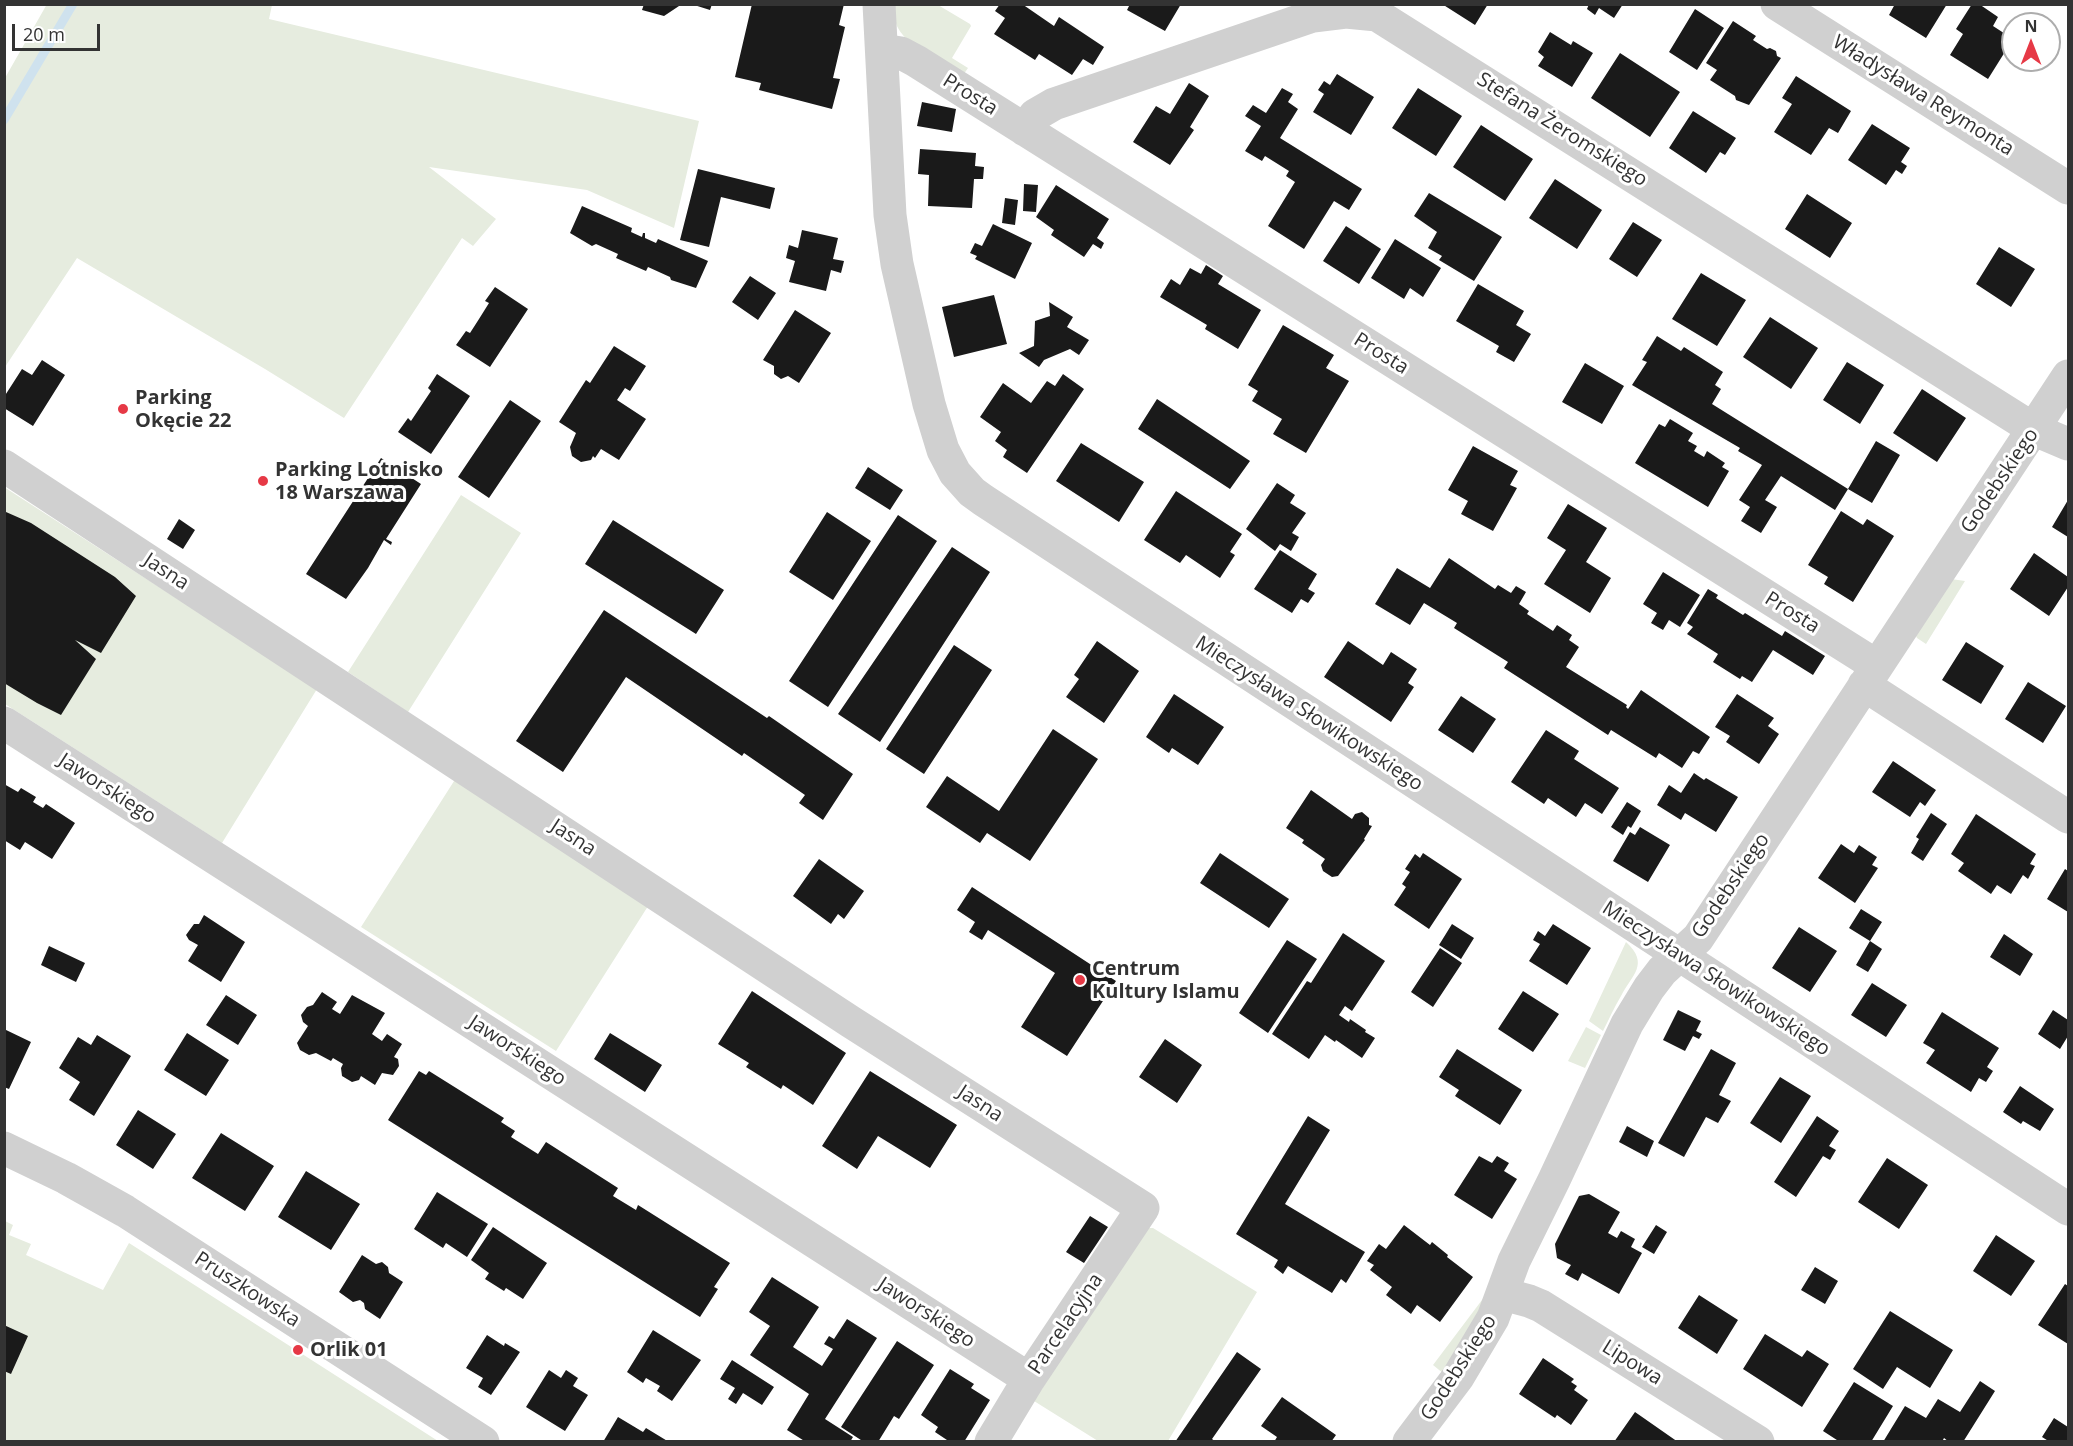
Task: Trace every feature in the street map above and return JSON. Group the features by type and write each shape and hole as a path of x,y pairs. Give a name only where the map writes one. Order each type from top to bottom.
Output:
{"street":[{"name":"Mieczysława Słowikowskiego","path":"879,4 893,243 936,431 947,458 961,480 983,500 2068,1209"},
{"name":"Władysława Reymonta","path":"1778,4 2068,188"},
{"name":"Stefana Żeromskiego","path":"1025,130 1035,115 1054,104 1313,16 1346,12 1377,15 2035,430 2068,444"},
{"name":"Prosta","path":"882,50 901,53 916,61 1025,130 1870,676 2068,817"},
{"name":"Godebskiego","path":"1409,1442 1476,1350 1493,1318 1514,1261 1627,1024 1654,980 1698,938 2035,430 2068,376"},
{"name":"Jasna","path":"4,465 851,1022 1143,1208"},
{"name":"Jaworskiego","path":"4,723 1029,1379"},
{"name":"Pruszkowska","path":"4,1148 118,1206 483,1442"},
{"name":"Parcelacyjna","path":"991,1442 1029,1379 1143,1208"},
{"name":"Lipowa","path":"1503,1294 1541,1306 1758,1442"}],"shaded area":[{"path":"47,4 272,5 269,19 699,121 674,228 587,190 429,167 496,219 473,246 462,238 344,418 77,258 5,367 5,78"},
{"path":"893,5 938,5 970,24 971,26 952,58 968,68 961,78 926,56 903,35 896,22"},
{"path":"4,487 317,689 222,843 5,704"},
{"path":"461,495 521,533 408,712 348,672"},
{"path":"1951,579 1965,581 1926,644 1915,634"},
{"path":"456,778 650,903 556,1051 361,927"},
{"path":"1626,942 1637,957 1637,969 1603,1031 1589,1021"},
{"path":"1586,1027 1601,1035 1585,1068 1568,1061"},
{"path":"5,1221 13,1225 9,1235 31,1244 26,1255 103,1290 129,1243 438,1441 5,1442"},
{"path":"1145,1228 1153,1228 1257,1292 1168,1441 1098,1441 1034,1401"},
{"path":"1488,1292 1491,1294 1444,1374 1433,1365"}],"building":[{"path":"644,4 682,4 664,16 642,10"},
{"path":"691,4 712,4 710,10"},
{"path":"752,4 844,4 839,25 845,27 833,78 840,79 832,109 759,90 761,83 735,77"},
{"path":"1000,4 1022,4 1054,26 1059,17 1104,47 1093,65 1083,59 1072,75 1039,54 1035,60 994,34 1005,18 995,11"},
{"path":"1130,4 1181,4 1165,31 1127,10"},
{"path":"1442,4 1488,4 1475,25"},
{"path":"1589,4 1623,4 1614,18 1599,8 1595,15 1587,9"},
{"path":"1895,4 1947,4 1926,38 1889,15"},
{"path":"1972,4 1979,4 1998,17 1993,26 2001,31 2001,58 1988,79 1950,55 1963,34 1956,29"},
{"path":"1695,9 1724,28 1697,70 1669,52"},
{"path":"1733,21 1756,36 1753,40 1767,49 1776,51 1777,56 1781,58 1749,105 1736,100 1735,96 1710,80 1717,70 1706,63"},
{"path":"1550,32 1571,45 1573,41 1593,53 1572,87 1538,66 1544,57 1538,52"},
{"path":"1620,53 1680,92 1650,137 1591,98"},
{"path":"1337,74 1374,97 1351,135 1313,112 1324,94 1318,90 1324,81 1330,85"},
{"path":"1796,76 1851,111 1838,133 1829,128 1811,155 1774,132 1792,104 1782,98"},
{"path":"1189,83 1209,96 1190,127 1194,130 1170,165 1133,142 1156,106 1170,114"},
{"path":"1282,88 1293,94 1288,102 1298,109 1280,138 1362,189 1349,210 1334,201 1304,249 1268,226 1295,182 1286,176 1289,171 1265,156 1262,161 1245,151 1261,126 1245,116 1253,105 1266,113"},
{"path":"1418,88 1462,116 1436,156 1392,128"},
{"path":"922,102 956,109 952,132 917,126"},
{"path":"1693,111 1736,138 1725,155 1720,152 1706,173 1669,148"},
{"path":"1872,124 1910,148 1901,162 1907,166 1902,174 1896,170 1886,185 1848,160"},
{"path":"1481,125 1533,159 1505,201 1453,167"},
{"path":"920,149 976,153 975,166 984,167 983,179 974,179 972,208 928,206 929,175 918,174"},
{"path":"698,169 775,188 770,209 721,197 709,247 680,240"},
{"path":"1555,179 1602,210 1577,249 1529,218"},
{"path":"1024,184 1038,185 1036,212 1023,211"},
{"path":"1056,185 1109,219 1097,238 1104,243 1101,249 1093,244 1084,257 1051,235 1054,230 1036,217"},
{"path":"1429,193 1502,237 1474,281 1439,260 1442,256 1428,248 1437,232 1414,216"},
{"path":"1807,194 1852,223 1830,258 1785,229"},
{"path":"1005,198 1018,200 1015,225 1002,223"},
{"path":"582,206 632,228 631,232 642,237 645,233 645,238 656,243 658,239 708,261 696,288 671,280 670,277 648,267 646,271 616,258 618,254 596,244 592,246 570,233"},
{"path":"1633,222 1662,240 1637,277 1609,259"},
{"path":"993,224 1032,243 1015,279 975,259 977,256 970,253 975,243 982,246"},
{"path":"1346,226 1381,249 1359,284 1323,261"},
{"path":"802,230 838,238 833,259 844,261 841,273 831,270 826,291 789,282 795,261 786,258 789,245 798,248"},
{"path":"1395,239 1441,268 1423,297 1410,288 1404,299 1371,278"},
{"path":"1999,247 2035,269 2011,307 1976,284"},
{"path":"1206,265 1223,276 1218,284 1261,310 1238,349 1205,329 1207,325 1160,297 1171,279 1180,285 1190,268 1201,274"},
{"path":"1701,273 1746,300 1717,346 1672,319"},
{"path":"750,276 776,293 758,320 732,302"},
{"path":"1478,284 1524,311 1516,325 1531,334 1514,362 1496,352 1499,346 1456,321"},
{"path":"495,287 528,309 490,367 456,345 466,331 470,333 489,303 485,301"},
{"path":"994,295 1007,344 954,357 942,307"},
{"path":"1049,302 1073,317 1067,327 1089,340 1079,355 1070,349 1044,360 1039,367 1019,353 1034,346 1035,321 1050,316"},
{"path":"795,310 831,333 799,383 788,376 781,379 774,374 774,366 763,360"},
{"path":"1770,317 1818,348 1791,389 1743,357"},
{"path":"1283,325 1334,355 1326,368 1349,381 1306,453 1273,434 1282,419 1252,401 1258,391 1248,385"},
{"path":"1657,336 1681,351 1684,347 1723,372 1715,385 1721,389 1712,404 1848,489 1835,510 1781,476 1765,500 1777,507 1761,533 1741,521 1750,507 1739,500 1762,465 1738,451 1740,448 1632,385 1647,362 1642,360"},
{"path":"614,346 646,366 630,391 625,388 617,400 646,419 619,460 601,449 595,458 593,456 591,460 581,462 572,456 570,447 576,433 559,422 586,380 590,383"},
{"path":"42,360 65,375 33,426 4,408 4,397 22,369 32,375"},
{"path":"1847,362 1884,385 1860,424 1823,400"},
{"path":"1585,363 1624,386 1602,424 1562,402"},
{"path":"437,374 470,396 431,454 398,432 408,418 411,421 431,391 428,388"},
{"path":"1063,374 1084,389 1027,473 1003,457 1007,450 995,441 1001,432 980,417 1003,383 1031,403 1047,381 1055,386"},
{"path":"1922,389 1966,418 1937,462 1893,433"},
{"path":"1157,399 1250,461 1230,489 1138,429"},
{"path":"510,400 541,421 489,498 458,477"},
{"path":"1670,419 1693,433 1688,441 1697,446 1694,451 1704,457 1707,451 1725,463 1722,467 1729,471 1708,507 1635,463 1659,424 1665,427"},
{"path":"1876,441 1900,455 1872,503 1848,489"},
{"path":"1081,443 1144,482 1119,522 1056,481"},
{"path":"1473,446 1518,471 1510,485 1517,488 1493,531 1461,514 1468,501 1448,490"},
{"path":"381,458 421,484 386,539 392,542 391,545 384,540 346,599 306,574"},
{"path":"868,467 903,490 890,510 855,488"},
{"path":"1277,483 1295,495 1290,503 1306,513 1292,533 1299,537 1291,551 1280,544 1275,551 1246,529"},
{"path":"1176,491 1242,534 1230,552 1235,555 1220,578 1186,555 1180,563 1144,540"},
{"path":"2068,500 2068,537 2052,527"},
{"path":"1568,504 1607,528 1586,562 1611,578 1590,613 1544,584 1566,550 1547,538"},
{"path":"1841,511 1863,525 1867,519 1894,536 1853,602 1824,584 1828,577 1808,565"},
{"path":"6,512 31,523 115,577 136,596 101,653 75,640 96,659 61,715 4,683"},
{"path":"827,512 871,541 833,600 789,572"},
{"path":"898,515 937,541 828,707 789,681"},
{"path":"179,519 195,530 183,549 167,539"},
{"path":"613,520 724,590 696,634 585,564"},
{"path":"952,547 990,572 880,742 838,714"},
{"path":"1280,550 1317,574 1308,589 1315,593 1308,603 1301,599 1292,613 1254,589"},
{"path":"2034,553 2068,577 2068,587 2049,616 2010,589"},
{"path":"1449,558 1495,589 1498,585 1511,593 1516,586 1526,592 1519,604 1529,611 1527,614 1553,631 1557,625 1572,635 1569,640 1579,647 1566,667 1627,705 1628,709 1641,690 1710,737 1699,754 1693,751 1682,768 1659,753 1656,758 1611,730 1608,735 1504,668 1508,662 1454,628 1457,623 1424,603 1410,625 1375,604 1397,568 1430,588"},
{"path":"1663,572 1700,595 1680,627 1669,620 1663,630 1651,623 1657,613 1643,604"},
{"path":"1708,589 1718,595 1716,598 1743,615 1745,613 1782,636 1785,631 1825,656 1813,675 1773,650 1752,682 1742,676 1740,679 1713,662 1718,654 1687,634 1693,627 1687,623"},
{"path":"604,610 767,718 769,716 853,774 823,820 799,803 805,795 744,753 742,756 626,677 563,772 516,741"},
{"path":"1097,641 1139,671 1104,723 1066,697 1079,679 1074,675"},
{"path":"1348,641 1383,665 1391,652 1417,669 1408,683 1414,687 1391,722 1324,677"},
{"path":"1966,642 2004,666 1981,704 1942,680"},
{"path":"954,645 992,670 924,774 886,749"},
{"path":"2028,682 2066,706 2043,743 2005,719"},
{"path":"1174,694 1224,727 1198,765 1172,748 1169,753 1146,737"},
{"path":"1737,694 1774,718 1768,726 1779,734 1759,764 1726,742 1730,736 1715,727"},
{"path":"1461,696 1496,719 1473,753 1438,730"},
{"path":"1053,729 1098,759 1030,861 987,833 980,843 926,807 947,776 999,811"},
{"path":"1546,730 1579,751 1574,759 1619,788 1602,814 1585,803 1576,817 1548,798 1544,804 1511,782"},
{"path":"1893,761 1936,790 1925,806 1920,802 1910,817 1872,792"},
{"path":"1694,773 1738,797 1716,832 1685,813 1681,820 1657,805 1669,785 1681,793"},
{"path":"4,784 18,792 21,788 36,797 33,802 43,808 46,804 75,823 52,859 25,842 20,850 4,840"},
{"path":"1311,790 1352,819 1355,814 1362,812 1369,818 1369,825 1372,826 1365,840 1338,876 1332,877 1323,871 1321,865 1325,859 1302,843 1304,840 1286,828"},
{"path":"1627,802 1641,811 1631,828 1628,826 1623,835 1611,827"},
{"path":"1931,813 1947,824 1923,861 1911,853 1919,839 1916,837"},
{"path":"1976,814 2036,854 2030,864 2035,866 2028,879 2023,875 2011,894 1997,885 1991,894 1958,871 1964,863 1951,854"},
{"path":"1640,827 1670,845 1648,882 1613,861 1630,832 1635,835"},
{"path":"1841,844 1854,853 1859,845 1877,857 1872,865 1878,868 1855,903 1818,878"},
{"path":"1220,853 1289,899 1269,928 1200,883"},
{"path":"1423,853 1462,879 1429,929 1394,905 1406,887 1402,884 1410,872 1405,869 1415,854 1420,858"},
{"path":"819,859 864,891 844,919 838,914 831,924 793,896"},
{"path":"2065,869 2068,871 2068,912 2047,899"},
{"path":"972,887 1116,981 1067,1056 1021,1027 1055,973 988,930 982,940 969,932 975,922 957,910"},
{"path":"1861,909 1882,922 1870,941 1849,928"},
{"path":"204,915 245,942 221,982 188,961 198,945 189,940 186,935 194,924 199,924"},
{"path":"1452,924 1474,938 1461,959 1439,945"},
{"path":"1553,924 1591,948 1567,985 1529,961 1540,944 1533,940 1538,931 1545,936"},
{"path":"1799,927 1837,951 1810,992 1772,968"},
{"path":"1343,933 1385,961 1352,1011 1345,1006 1339,1015 1349,1022 1350,1019 1375,1038 1362,1058 1325,1035 1309,1059 1272,1034 1307,981 1311,983"},
{"path":"2004,934 2033,954 2020,976 1990,957"},
{"path":"1287,940 1317,959 1268,1033 1239,1013"},
{"path":"1870,941 1882,949 1868,972 1856,965"},
{"path":"49,946 85,963 76,982 41,965"},
{"path":"1440,948 1462,963 1433,1007 1411,992"},
{"path":"1872,983 1907,1005 1886,1037 1851,1015"},
{"path":"752,991 846,1053 813,1105 783,1085 781,1089 746,1067 749,1063 718,1044"},
{"path":"1523,991 1559,1014 1533,1052 1498,1029"},
{"path":"322,992 337,1002 332,1009 340,1014 352,995 385,1013 372,1034 382,1041 387,1034 402,1044 394,1057 398,1059 399,1066 393,1075 382,1073 375,1085 361,1076 359,1080 352,1082 342,1076 343,1064 333,1058 331,1061 316,1053 309,1055 300,1050 297,1043 308,1026 303,1022 301,1015 307,1007 313,1005"},
{"path":"226,995 257,1015 238,1045 206,1025"},
{"path":"1678,1010 1701,1021 1696,1031 1702,1034 1699,1039 1693,1036 1685,1051 1663,1040"},
{"path":"2053,1010 2068,1020 2068,1036 2060,1049 2038,1034"},
{"path":"1942,1012 1999,1048 1987,1067 1993,1071 1986,1082 1979,1078 1971,1092 1926,1063 1935,1050 1923,1043"},
{"path":"4,1029 31,1042 9,1089 4,1087"},
{"path":"187,1033 229,1060 206,1096 164,1070"},
{"path":"610,1033 662,1065 645,1092 594,1059"},
{"path":"97,1035 131,1056 94,1116 69,1100 80,1082 59,1068 78,1037 91,1045"},
{"path":"1165,1039 1202,1065 1177,1103 1139,1077"},
{"path":"1457,1049 1522,1090 1500,1125 1455,1096 1459,1090 1439,1077"},
{"path":"1711,1049 1736,1063 1719,1095 1731,1101 1718,1123 1706,1117 1684,1157 1658,1143"},
{"path":"419,1071 426,1075 429,1071 504,1118 501,1122 515,1131 511,1137 538,1154 546,1142 618,1188 613,1196 636,1210 638,1205 730,1263 714,1287 718,1289 700,1317 388,1120"},
{"path":"870,1071 957,1125 930,1168 878,1136 857,1169 822,1146"},
{"path":"1780,1077 1811,1096 1781,1143 1750,1123"},
{"path":"2020,1086 2054,1109 2040,1131 2023,1121 2021,1124 2003,1112"},
{"path":"138,1110 176,1134 153,1169 116,1145"},
{"path":"1308,1116 1330,1130 1285,1204 1365,1252 1346,1283 1341,1279 1332,1293 1288,1266 1283,1274 1274,1267 1278,1260 1236,1234"},
{"path":"1817,1116 1839,1131 1829,1146 1836,1150 1830,1160 1823,1156 1796,1197 1774,1182"},
{"path":"1627,1126 1654,1141 1647,1157 1619,1142"},
{"path":"221,1133 274,1166 245,1211 192,1178"},
{"path":"1479,1156 1492,1163 1497,1156 1509,1163 1504,1171 1517,1179 1492,1219 1454,1195"},
{"path":"1887,1158 1928,1185 1899,1229 1858,1202"},
{"path":"306,1171 360,1204 331,1250 278,1217"},
{"path":"437,1192 488,1224 467,1257 446,1243 443,1248 414,1229"},
{"path":"1589,1194 1620,1212 1608,1233 1617,1238 1621,1231 1635,1239 1631,1247 1642,1253 1619,1294 1582,1273 1578,1281 1565,1274 1571,1265 1557,1258 1555,1244 1579,1196"},
{"path":"1090,1216 1108,1227 1084,1263 1066,1252"},
{"path":"1404,1225 1430,1245 1432,1242 1473,1277 1440,1322 1417,1305 1411,1314 1386,1295 1392,1287 1370,1270 1374,1265 1367,1261 1379,1244 1386,1249"},
{"path":"1656,1225 1667,1232 1654,1254 1642,1247"},
{"path":"493,1227 547,1263 523,1299 506,1288 504,1291 485,1279 489,1273 471,1260"},
{"path":"1996,1235 2035,1261 2011,1296 1973,1271"},
{"path":"362,1255 376,1264 382,1262 388,1267 389,1273 403,1282 380,1319 365,1309 364,1303 360,1300 353,1302 339,1292"},
{"path":"1815,1267 1838,1281 1825,1304 1801,1290"},
{"path":"772,1277 819,1307 793,1347 822,1366 833,1349 824,1344 829,1336 834,1339 847,1319 877,1338 825,1419 853,1437 850,1442 806,1442 787,1430 809,1394 750,1355 770,1326 749,1312"},
{"path":"2065,1284 2068,1286 2068,1344 2038,1325"},
{"path":"1699,1295 1738,1320 1717,1354 1678,1328"},
{"path":"1890,1311 1953,1350 1930,1388 1897,1367 1883,1389 1853,1369"},
{"path":"4,1325 28,1336 11,1374 4,1371"},
{"path":"653,1330 701,1360 672,1401 657,1391 660,1386 646,1378 643,1383 627,1372"},
{"path":"1765,1334 1802,1357 1807,1350 1829,1364 1802,1407 1743,1369"},
{"path":"487,1335 504,1346 505,1343 520,1352 491,1395 478,1387 483,1378 466,1368"},
{"path":"897,1341 934,1365 899,1419 894,1416 878,1442 864,1442 841,1427"},
{"path":"1237,1352 1261,1369 1212,1439 1216,1442 1175,1442"},
{"path":"1543,1358 1574,1379 1571,1382 1577,1386 1574,1390 1588,1400 1571,1425 1557,1415 1555,1418 1519,1394"},
{"path":"732,1360 774,1387 762,1405 743,1393 736,1404 728,1399 735,1388 720,1379"},
{"path":"950,1369 974,1384 971,1388 990,1400 964,1442 950,1442 935,1432 938,1427 921,1415"},
{"path":"549,1370 561,1378 566,1370 578,1378 573,1386 588,1395 565,1431 526,1407"},
{"path":"1980,1381 1995,1391 1963,1442 1949,1442 1944,1438 1942,1442 1883,1442 1905,1406 1926,1418 1938,1399 1960,1412"},
{"path":"1854,1382 1893,1406 1871,1442 1840,1442 1823,1431"},
{"path":"1282,1397 1336,1435 1331,1442 1274,1442 1277,1437 1261,1426"},
{"path":"1635,1412 1678,1442 1614,1442"},
{"path":"618,1417 643,1432 646,1428 669,1442 603,1442"},
{"path":"2054,1418 2068,1427 2068,1442 2050,1442 2042,1437"}],"waterway":[{"path":"4,120 73,4"}],"place":[{"name":"Parking Okęcie 22","path":"123,409"},
{"name":"Parking Lotnisko 18 Warszawa","path":"263,481"},
{"name":"Centrum Kultury Islamu","path":"1080,980"},
{"name":"Orlik 01","path":"298,1350"}]}
